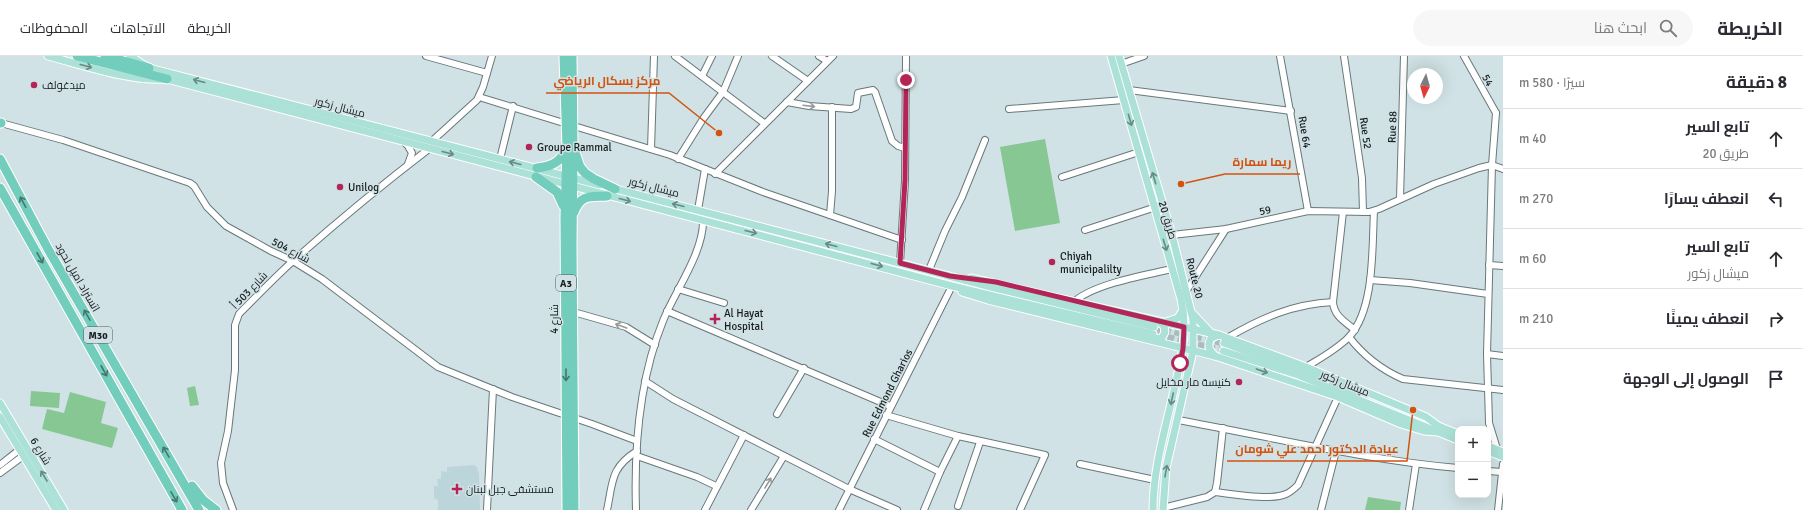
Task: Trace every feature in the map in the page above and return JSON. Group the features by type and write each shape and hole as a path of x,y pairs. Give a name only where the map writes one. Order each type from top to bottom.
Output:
{"highway":[{"path":"77,56 167,80"},
{"path":"105,56 149,68"},
{"name":"A3","path":"564,56 570,125"},
{"name":"A3","path":"570,147 572,56"},
{"path":"607,196 589,196 581,200 569,217 559,195 536,172 557,163 570,147 580,167 585,173 615,189"},
{"name":"شارع 4","path":"567,510 570,416 570,147"},
{"name":"اتستراد اميل لحود","path":"0,159 48,249 175,466 199,510"},
{"name":"M30","path":"0,188 182,510"},
{"name":"شارع 4","path":"570,416 574,510"},
{"path":"175,466 197,494 216,510"}],"main road":[{"name":"ميشال زكور","path":"48,56 110,72 148,79 167,80 401,140 500,159 570,186 1150,337 1192,358 1206,354 1215,356 1338,397 1401,424 1424,431 1440,430"},
{"name":"ميشال زكور","path":"130,56 149,68 430,145 536,172 570,176 950,276 1154,324"},
{"name":"طريق 20","path":"1111,56 1153,208 1172,269 1185,323 1180,363 1155,480 1153,510"},
{"name":"Route 20","path":"1119,56 1172,235 1187,290 1194,330 1192,358 1166,468 1163,509"},
{"path":"950,276 980,279 1075,301 1164,326 1164,334 1160,338 1150,337"},
{"path":"1154,324 1178,318 1183,310"},
{"path":"1192,312 1199,322 1211,333"},
{"path":"1165,322 1189,323 1193,320"},
{"path":"1185,323 1194,330 1219,335 1226,340 1306,366 1426,417 1440,430"},
{"path":"1215,356 1209,348 1209,344 1211,338 1219,335"},
{"name":"ميشال زكور","path":"1226,340 1303,371 1440,430 1455,438"},
{"path":"1168,345 1175,353 1180,363"},
{"name":"ميشال زكور","path":"1223,351 1298,375 1440,430 1455,433"},
{"path":"1192,358 1206,354"},
{"name":"شارع 6","path":"0,403 64,510"},
{"name":"شارع 6","path":"0,417 56,510"},
{"path":"1491,452 1503,457"}],"street":[{"path":"426,56 487,73"},
{"path":"492,56 479,97 678,158 715,174 902,240"},
{"path":"651,149 654,56"},
{"path":"675,56 764,124"},
{"path":"702,76 712,56"},
{"path":"678,158 703,119 723,92 738,56"},
{"path":"772,56 808,81"},
{"path":"819,56 827,61"},
{"path":"715,174 833,56"},
{"path":"900,263 905,148 906,56"},
{"path":"1122,64 1144,56"},
{"name":"Rue 64","path":"1280,56 1308,212"},
{"name":"Rue 52","path":"1344,56 1362,178 1363,212"},
{"name":"Rue 88","path":"1400,199 1404,56"},
{"name":"54","path":"1464,56 1496,113"},
{"path":"787,102 854,108 857,104 858,93 871,90 874,91 892,141 898,146 905,148"},
{"path":"1129,90 1291,111"},
{"name":"شارع 503 أ","path":"233,510 223,483 221,463 228,431 235,370 236,319 239,314 293,261 430,145 479,97"},
{"path":"1009,109 1124,100"},
{"path":"500,159 512,106"},
{"path":"830,215 832,184 832,107"},
{"path":"1487,426 1486,354 1492,165 1496,113 1503,112"},
{"name":"شارع 504","path":"0,123 63,140 190,183 194,186 214,216 226,226 271,252 293,261 322,279 434,365 493,389 637,441"},
{"path":"401,140 412,152 411,159 407,165"},
{"path":"929,270 945,231 965,190 985,140"},
{"path":"1062,177 1138,152"},
{"path":"1492,165 1503,168"},
{"name":"59","path":"1172,235 1226,229 1308,212 1374,211 1449,179 1492,165"},
{"path":"698,210 705,169"},
{"path":"1085,230 1153,208"},
{"path":"1306,366 1332,352 1349,337 1355,330 1363,312 1370,280 1374,211"},
{"path":"1343,212 1332,302 1337,316 1355,330"},
{"path":"636,510 637,441 640,408 645,381 655,345 667,311 700,243 703,233 703,220"},
{"path":"1187,290 1226,229"},
{"path":"1489,265 1503,266"},
{"path":"1075,301 1087,293 1101,288 1172,269"},
{"path":"1370,280 1410,283 1488,294"},
{"name":"Rue Edmond Gharios","path":"839,510 890,406 954,286"},
{"path":"678,289 724,303"},
{"path":"1226,340 1269,315 1309,304 1332,302"},
{"path":"570,311 629,328 655,345"},
{"path":"667,311 804,368 890,406"},
{"path":"1349,337 1358,348 1372,360 1392,374 1403,379 1503,390"},
{"path":"1486,354 1503,356"},
{"path":"777,414 804,368"},
{"path":"645,381 673,399 784,456 849,489 897,510"},
{"path":"487,510 488,451 493,389"},
{"path":"1163,509 1207,497 1215,492 1252,496 1285,495 1298,485 1338,397"},
{"path":"886,415 980,442 1045,455 1020,510"},
{"path":"1178,420 1336,451 1416,464 1455,468"},
{"path":"1215,492 1223,428"},
{"path":"1491,434 1500,451"},
{"path":"705,510 716,486 744,435"},
{"path":"924,510 940,472 958,436"},
{"path":"874,439 940,472"},
{"path":"958,506 980,442"},
{"path":"1321,510 1336,451"},
{"path":"0,465 21,453"},
{"path":"0,473 21,453"},
{"path":"607,510 615,472 628,457 637,453 692,474 716,486"},
{"path":"751,510 784,456"},
{"path":"1080,464 1155,480"},
{"path":"1409,510 1416,464"},
{"path":"1498,510 1503,464"},
{"path":"1491,471 1502,472"}],"shaded area":[{"name":"مستشفى جبل لبنان","path":"474,465 477,467 479,474 480,510 438,510 438,500 434,498 434,486 438,486 437,479 441,479 441,471 447,472 447,467"}],"green space":[{"path":"1045,139 1060,223 1015,231 1000,147"},
{"path":"195,386 199,405 190,406 187,388"},
{"path":"31,391 60,393 59,408 30,406"},
{"path":"70,392 106,402 101,423 118,428 112,448 42,429 47,409 64,413"},
{"path":"1368,497 1401,502 1400,510 1365,510"}],"tunnel":[{"path":"1154,327 1224,343"},
{"path":"1157,335 1223,351"}],"place":[{"name":"ميدغولف","path":"34,85"},
{"name":"مركز بسكال الرياضي","path":"719,133"},
{"name":"Groupe Rammal","path":"529,147"},
{"name":"ريما سمارة","path":"1181,184"},
{"name":"Unilog","path":"340,187"},
{"name":"Chiyah municipalilty","path":"1052,262"},
{"name":"Al Hayat Hospital","path":"715,319"},
{"name":"كنيسة مار مخايل","path":"1239,382"},
{"name":"عيادة الدكتور احمد علي شومان","path":"1413,410"},
{"name":"مستشفى جبل لبنان","path":"457,489"}],"route":[{"path":"906,80 905,180 900,263 950,276 968,277 996,282 1184,327 1183,349 1180,363"}]}
